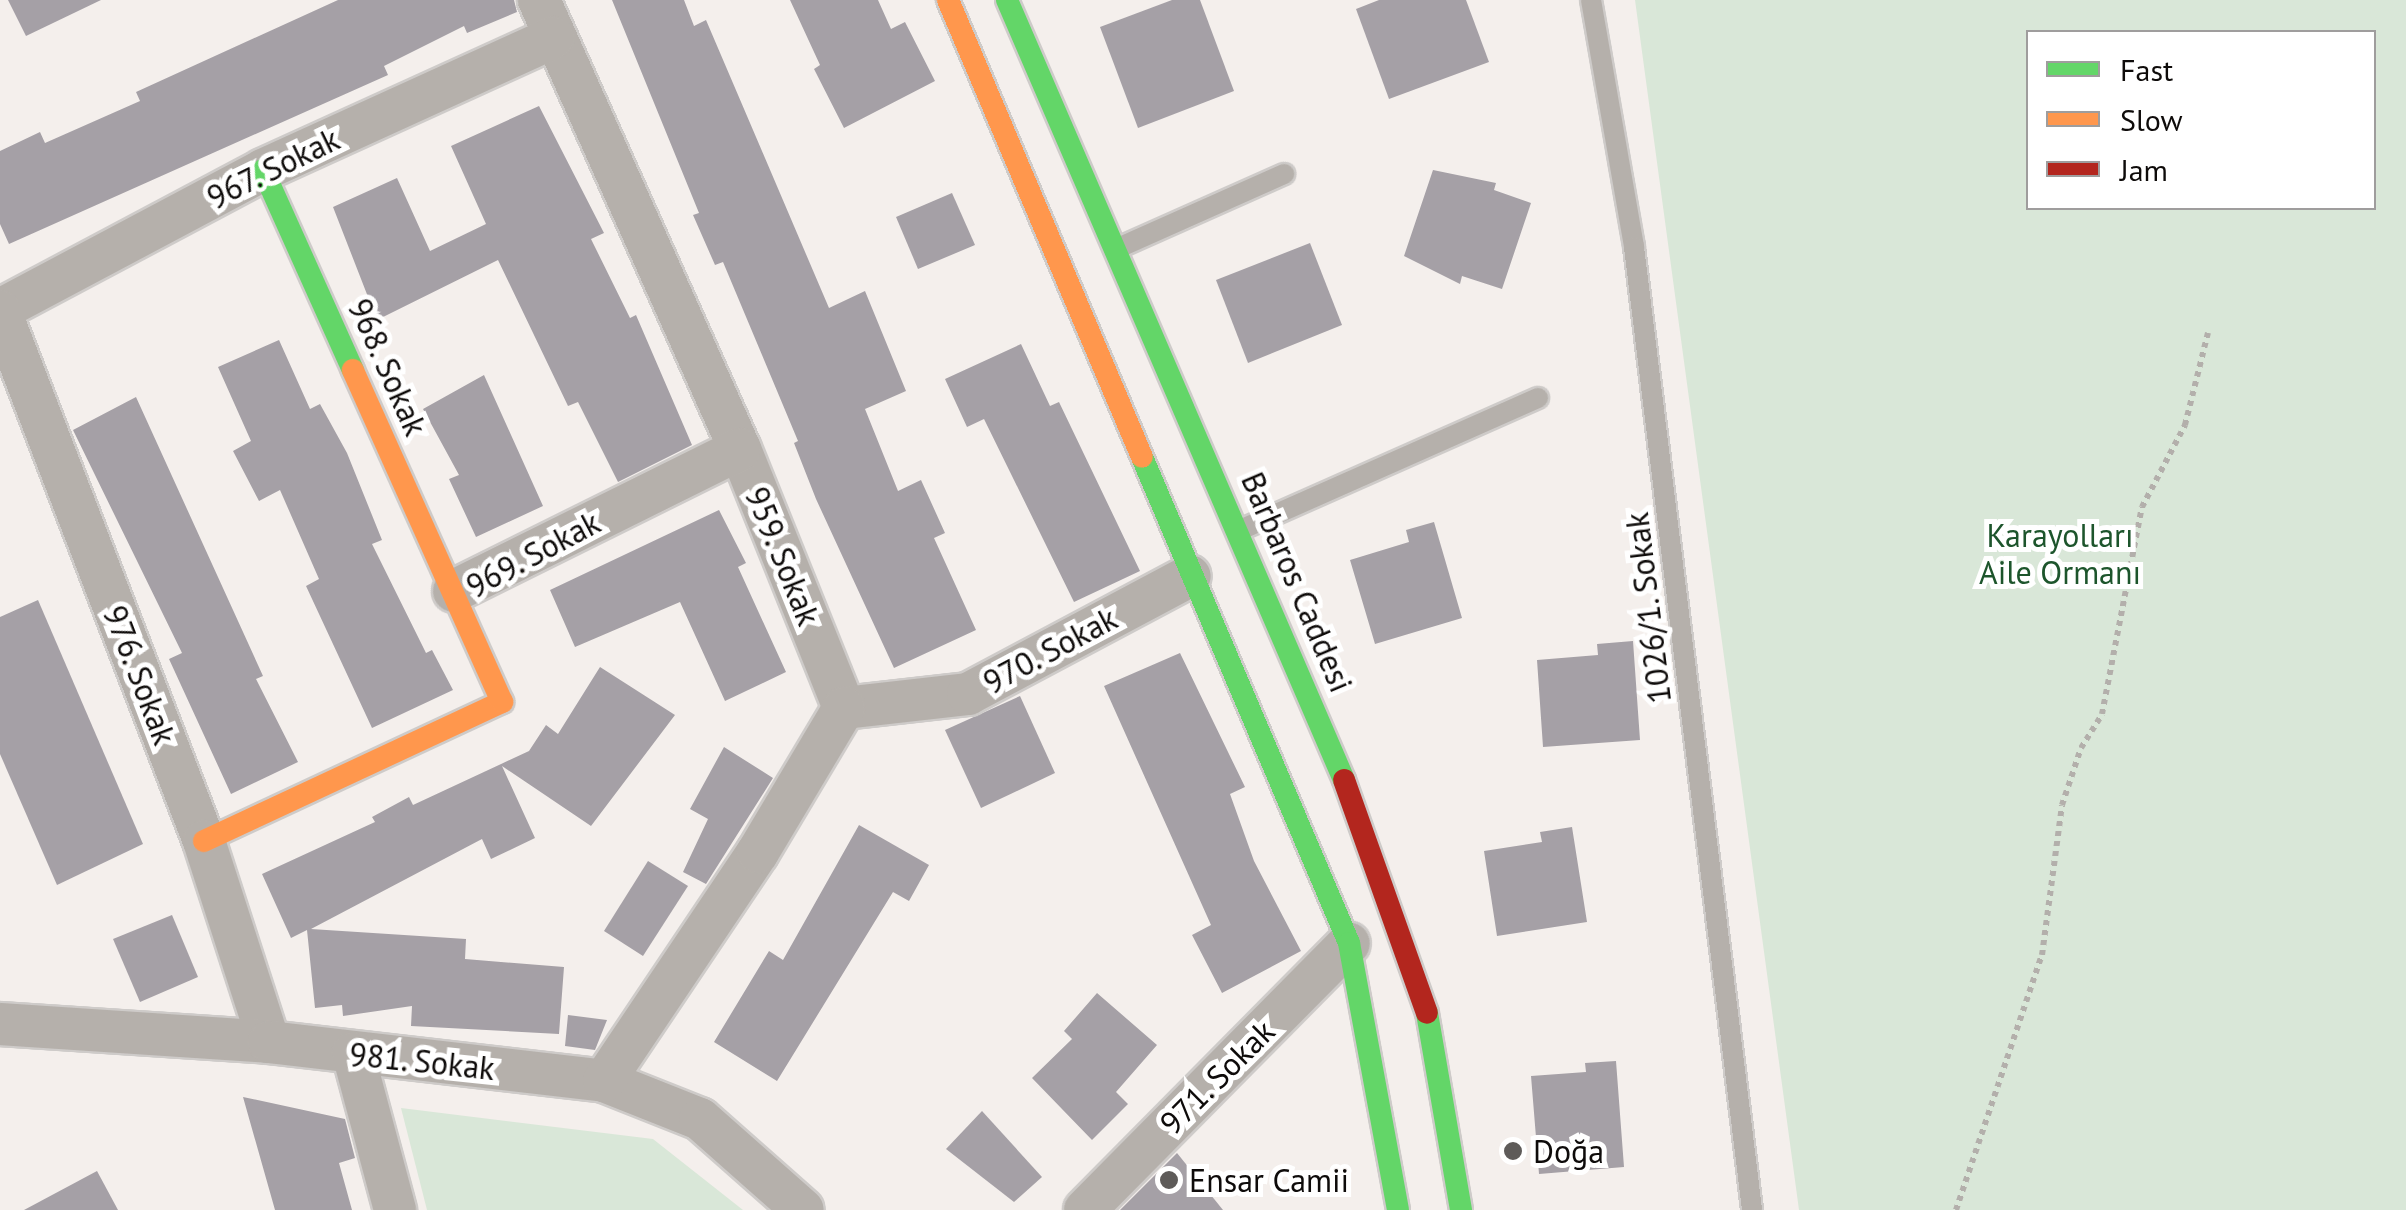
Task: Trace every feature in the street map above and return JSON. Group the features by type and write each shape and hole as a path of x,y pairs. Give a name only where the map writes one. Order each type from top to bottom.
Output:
{"main road":[{"path":"948,0 1349,943 1398,1210"},
{"name":"Barbaros Caddesi","path":"1007,0 1240,530 1367,834 1428,1017 1461,1210"},
{"name":"968. Sokak","path":"262,170 454,591"},
{"name":"969. Sokak","path":"204,841 502,702 454,591"}],"street":[{"name":"967. Sokak","path":"0,311 546,19"},
{"name":"959. Sokak","path":"546,19 740,449 844,708"},
{"name":"976. Sokak","path":"0,311 204,841 269,1042"},
{"name":"969. Sokak","path":"454,591 740,449"},
{"name":"970. Sokak","path":"844,708 968,694 1190,576"},
{"path":"604,1081 758,852 844,708"},
{"name":"971. Sokak","path":"1085,1210 1349,943"},
{"name":"981. Sokak","path":"0,1024 269,1042 604,1081 700,1119 803,1210"},
{"path":"353,1054 395,1210"}],"lane":[{"name":"1026/1. Sokak","path":"1591,0 1634,247 1752,1210"},
{"path":"1116,248 1284,174"},
{"path":"1240,530 1538,398"}],"path":[{"path":"1956,1210 2042,955 2062,805 2081,748 2102,714 2142,508 2185,424 2208,334"}],"green space":[{"name":"Karayolları Aile Ormanı","path":"1635,0 2406,0 2406,1210 1799,1210"},
{"path":"401,1108 653,1139 743,1210 427,1210"}],"building":[{"path":"8,0 101,0 26,36"},
{"path":"338,0 514,0 517,12 467,33 464,26 384,66 388,75 9,244 0,224 0,151 40,132 45,143 140,101 136,92"},
{"path":"612,0 684,0 694,26 706,20 829,308 865,291 906,391 865,409 898,491 921,480 945,533 934,538 976,630 894,668 816,499 794,443 798,441 723,262 715,265 693,215 699,213"},
{"path":"790,0 878,0 891,29 905,22 935,81 844,128 814,69 820,65"},
{"path":"1172,0 1200,0 1234,91 1138,128 1100,27"},
{"path":"1379,0 1466,0 1489,62 1389,99 1356,9"},
{"path":"539,106 604,233 591,239 630,318 636,315 692,445 618,482 578,402 568,406 498,260 377,320 333,207 397,178 430,251 486,224 451,146"},
{"path":"1433,170 1496,183 1494,190 1531,203 1502,289 1462,276 1460,284 1404,256"},
{"path":"952,193 975,245 918,269 896,217"},
{"path":"1310,243 1342,325 1248,363 1216,280"},
{"path":"279,340 310,409 320,404 347,453 382,540 372,544 426,653 432,650 453,690 372,728 306,586 319,579 280,490 259,501 233,451 251,441 218,367"},
{"path":"1021,344 1050,406 1059,402 1140,571 1074,602 984,419 967,427 945,379"},
{"path":"484,375 543,506 476,537 449,479 459,475 423,409"},
{"path":"136,397 263,676 256,679 298,762 231,794 169,659 182,653 73,430"},
{"path":"719,510 746,563 738,567 786,672 725,701 680,602 575,647 550,590"},
{"path":"1434,522 1462,618 1375,644 1350,560 1409,542 1406,530"},
{"path":"38,600 143,844 57,885 0,754 0,617"},
{"path":"1633,641 1640,740 1543,747 1537,660 1598,655 1597,644"},
{"path":"1180,653 1245,787 1230,794 1254,861 1301,951 1222,993 1192,935 1211,925 1104,686"},
{"path":"600,667 675,715 591,826 502,766 535,838 491,859 482,839 311,929 466,939 465,959 564,967 559,1034 411,1026 412,1006 343,1016 342,1005 315,1008 307,930 291,938 262,874 375,822 372,817 409,797 413,805 529,751 546,725 558,734"},
{"path":"1020,696 1055,773 981,808 945,730"},
{"path":"724,747 773,778 706,884 683,872 708,819 690,809"},
{"path":"859,825 929,865 909,901 893,892 777,1081 714,1042 769,951 783,960"},
{"path":"1572,827 1587,922 1497,936 1484,851 1542,842 1540,832"},
{"path":"648,861 688,886 643,956 604,931"},
{"path":"172,915 198,977 140,1002 113,939"},
{"path":"1097,993 1157,1045 1116,1092 1128,1104 1092,1140 1032,1078 1072,1039 1064,1031"},
{"path":"568,1015 607,1020 595,1050 565,1046"},
{"path":"1616,1061 1624,1167 1539,1174 1531,1076 1586,1072 1585,1063"},
{"path":"243,1097 345,1119 355,1158 339,1163 352,1210 275,1210"},
{"path":"982,1111 1042,1177 1014,1202 946,1149"},
{"name":"Ensar Camii","path":"1177,1153 1223,1210 1120,1210"},
{"path":"97,1171 118,1210 24,1210"}],"traffic: fast":[{"path":"1007,0 1344,780"},
{"path":"263,170 353,370"},
{"path":"1142,457 1349,943 1398,1210"},
{"path":"1427,1013 1461,1210"}],"traffic: slow":[{"path":"948,0 1142,457"},
{"path":"204,841 502,702 353,370"}],"traffic: jam":[{"path":"1344,780 1427,1013"}],"place":[{"name":"Doğa","path":"1513,1151"},
{"name":"Ensar Camii","path":"1169,1180"}]}
